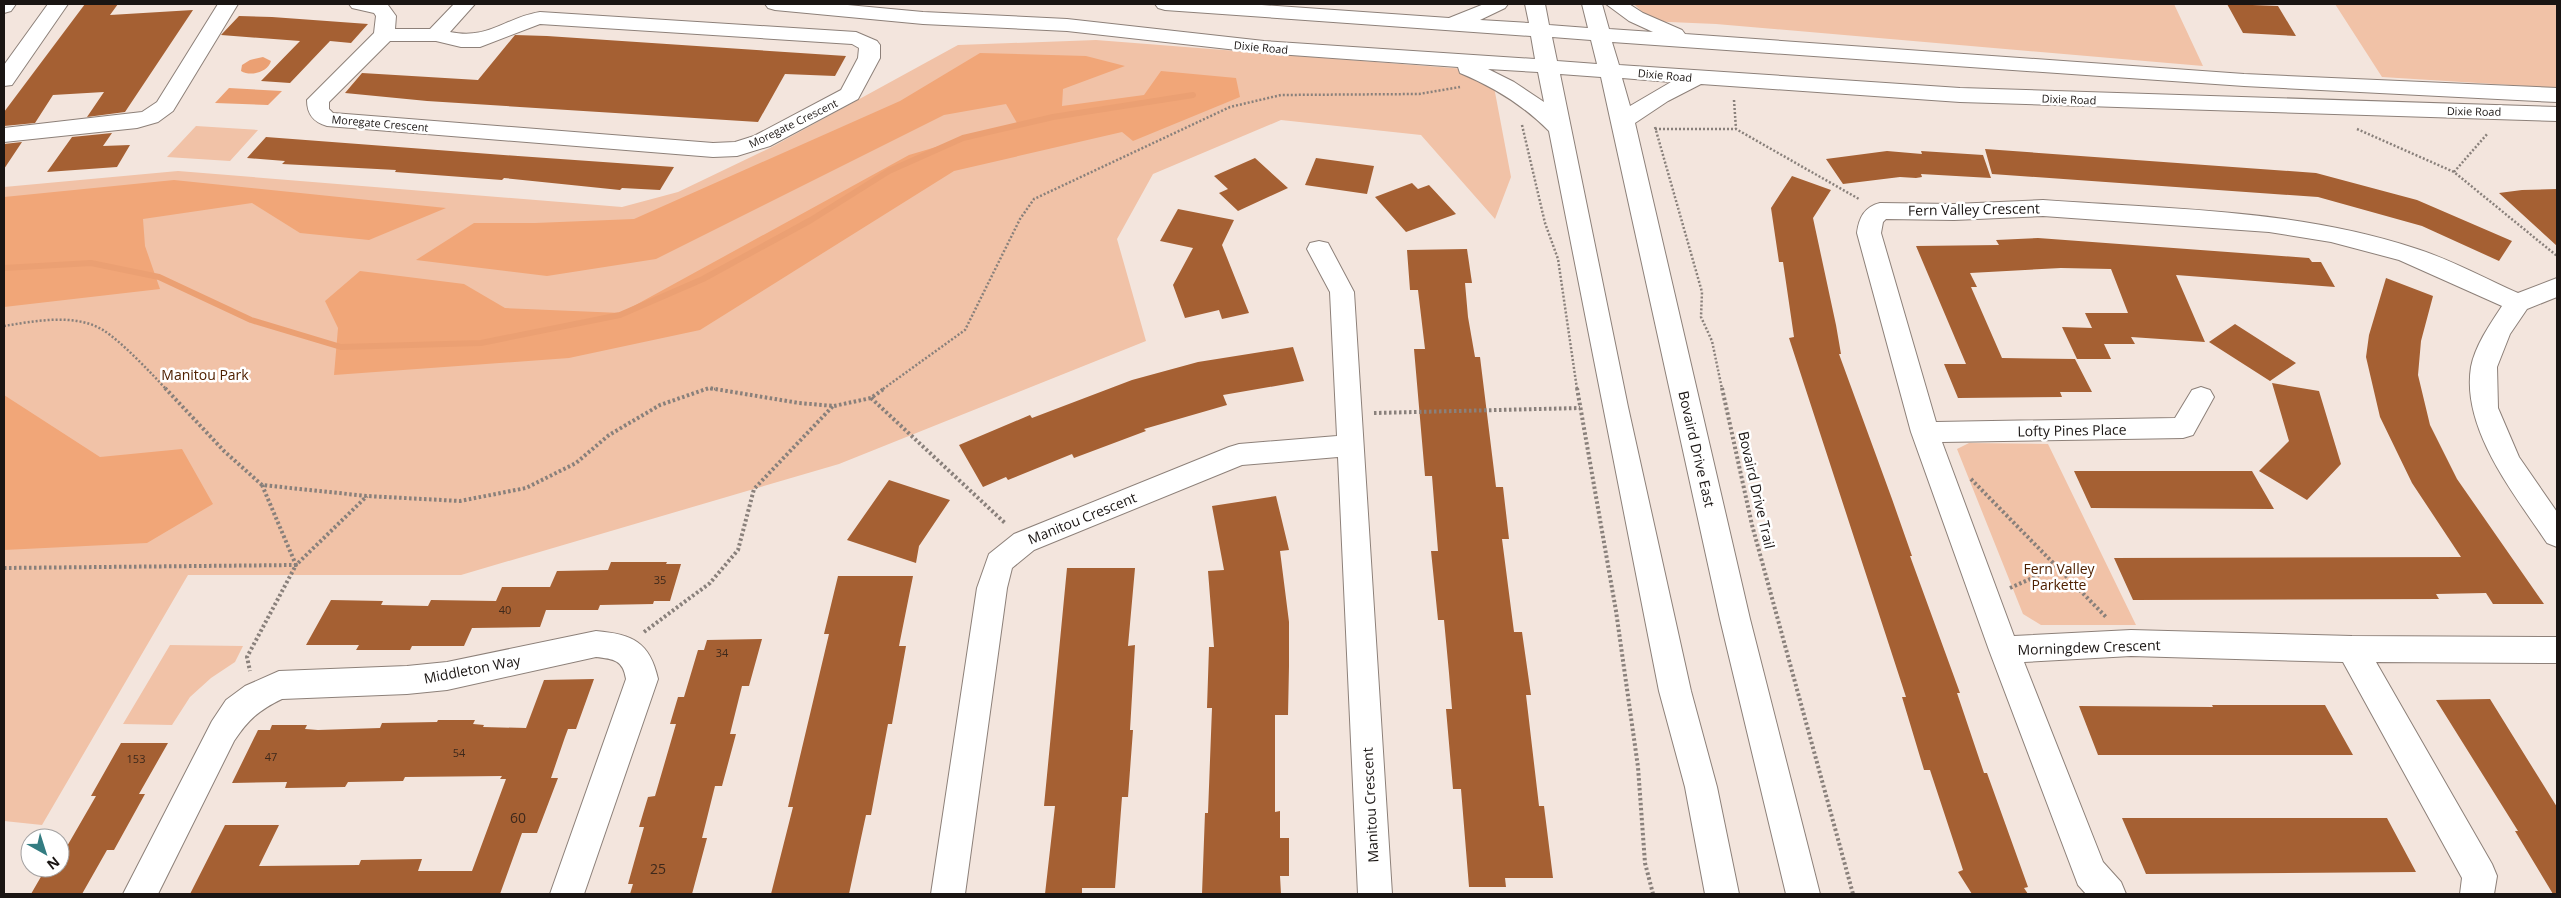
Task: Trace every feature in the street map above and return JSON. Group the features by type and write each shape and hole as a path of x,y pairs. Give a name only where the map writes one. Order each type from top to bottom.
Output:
{"street":[{"path":"7,72 58,4"},
{"path":"4,135 137,122 150,117 164,106 228,4"},
{"path":"359,4 381,9 386,16 384,34"},
{"path":"436,35 465,4"},
{"name":"Dixie Road","path":"775,4 923,18 1067,25 1264,48 1610,70 1733,81 1960,95 2309,108 2557,114"},
{"name":"Dixie Road","path":"1165,4 1444,25 2291,82 2557,95"},
{"path":"1444,25 1482,13 1498,4"},
{"path":"1535,4 1562,131 1617,417 1676,691 1701,787 1722,894"},
{"name":"Bovaird Drive East","path":"1592,4 1623,120 1735,619 1804,894"},
{"path":"1616,4 1636,17 1690,41"},
{"name":"Moregate Crescent","path":"540,18 856,38 870,46 869,58 850,94 762,141 737,149 713,150 326,119 318,111 318,100 384,34 436,35 465,42 485,40 521,22 540,18"},
{"path":"1448,60 1508,86 1547,116 1562,131"},
{"path":"1623,120 1660,96 1695,78"},
{"path":"2291,82 2309,108"},
{"name":"Fern Valley Crescent","path":"1880,211 1954,212 2043,208 2269,224 2331,234 2407,254 2518,303"},
{"path":"1880,211 1871,220 1869,232 1925,432 2004,650"},
{"name":"Manitou Crescent","path":"1319,249 1342,292 1351,413 1351,445 1375,894"},
{"path":"2557,287 2518,303 2498,332 2484,367 2486,408 2507,461 2557,535"},
{"name":"Lofty Pines Place","path":"1925,432 2184,428 2201,397"},
{"name":"Manitou Crescent","path":"948,894 992,588 999,562 1024,542 1239,455 1351,445"},
{"name":"Morningdew Crescent","path":"2110,894 2090,873 2004,650 2132,643 2352,649 2557,650"},
{"name":"Middleton Way","path":"140,894 223,731 237,710 256,696 279,685 296,683 407,680 446,676 596,644 618,646 630,651"},
{"path":"2352,649 2480,876 2477,894"},
{"path":"567,894 642,679 640,665 630,651"}],"path":[{"path":"1733,81 1736,129"},
{"path":"262,485 367,496 460,501 526,488 576,463 609,435 660,404 709,388 799,403 834,406 871,398 964,330 1020,218 1034,199 1230,107 1282,95 1419,94 1447,91 1467,84"},
{"path":"2454,172 2507,112"},
{"path":"1520,116 1545,223 1558,259 1580,408 1616,611 1638,767 1645,863 1653,894"},
{"path":"1656,121 1654,129 1736,129 1880,211"},
{"path":"2350,126 2454,172 2557,256"},
{"name":"Bovaird Drive Trail","path":"1654,129 1702,292 1699,303 1702,323 1712,341 1752,525 1853,894"},
{"path":"4,326 42,320 75,321 103,330 152,374 224,451 262,485 296,565"},
{"path":"871,398 1024,542"},
{"path":"630,651 646,629 710,584 738,550 754,489 834,406"},
{"path":"1351,413 1580,408"},
{"path":"1964,472 2132,643"},
{"path":"256,696 247,657 296,565 367,496"},
{"path":"4,568 296,565"},
{"path":"1985,599 2057,567"}],"green space":[{"path":"1634,4 2174,4 2203,66 1716,24 1646,21 1646,16"},
{"path":"2335,4 2557,4 2557,88 2382,77"},
{"name":"Manitou Park","path":"1096,40 1491,71 1511,177 1495,219 1421,135 1281,120 1153,174 1117,239 1146,341 839,464 461,575 188,575 42,825 4,821 4,187 178,171 622,207 678,192 770,148 958,45"},
{"path":"196,126 258,130 230,161 167,157"},
{"name":"Fern Valley Parkette","path":"1969,443 2048,444 2136,625 2041,625 2023,614 1957,449"},
{"path":"170,645 243,646 235,662 211,678 190,697 172,725 123,724"}],"shaded area":[{"path":"980,53 1086,56 1125,66 1063,89 1062,106 1144,95 1161,71 1236,78 1240,97 1133,141 1122,132 954,171 700,330 569,358 334,375 338,328 325,301 360,271 464,284 505,308 621,313 909,155 1017,123 1006,104 944,115 656,259 547,276 416,260 474,223 535,223 634,219 900,101"},
{"path":"263,57 271,61 263,71 249,74 241,71 242,65 250,60"},
{"path":"229,88 282,91 268,105 215,103"},
{"path":"174,180 446,208 369,240 300,233 252,203 143,219 145,246 160,289 4,307 4,197"},
{"path":"4,395 100,457 182,449 213,504 147,543 4,550"}],"building":[{"path":"85,4 118,4 110,15 193,10 125,112 87,117 104,92 53,95 35,123 4,126 4,112"},
{"path":"2227,4 2278,6 2296,36 2243,33"},
{"path":"239,16 368,24 351,43 330,41 290,83 261,81 300,41 221,35"},
{"path":"515,35 846,56 835,76 785,74 758,122 427,101 345,93 362,73 478,80"},
{"path":"112,133 103,146 130,145 117,167 47,172 72,137"},
{"path":"266,137 674,167 660,190 622,188 620,190 504,178 502,180 395,172 396,170 282,164 285,161 247,158"},
{"path":"22,142 4,169 4,144"},
{"path":"1985,149 2316,173 2417,200 2512,241 2499,261 2422,226 2318,197 1992,174"},
{"path":"1887,151 1922,154 1921,151 1983,155 1991,178 1921,174 1922,177 1916,178 1900,177 1843,184 1826,159"},
{"path":"1255,158 1288,188 1238,211 1219,193 1228,189 1214,176"},
{"path":"1316,158 1374,166 1367,194 1305,185"},
{"path":"1792,176 1831,190 1813,218 1836,325 1841,354 1839,354 1960,693 1957,693 1984,773 1987,773 2028,887 2024,888 2028,894 1972,894 1958,872 1963,870 1930,770 1924,770 1902,697 1906,697 1789,338 1794,337 1783,262 1779,262 1771,208"},
{"path":"1412,183 1418,189 1429,185 1456,214 1406,232 1375,197"},
{"path":"2557,189 2557,246 2499,193 2522,190"},
{"path":"1178,209 1234,220 1222,245 1249,313 1222,319 1219,310 1185,318 1173,285 1193,248 1160,241"},
{"path":"2038,238 2309,258 2312,262 2321,262 2335,287 2176,275 2205,342 2131,337 2135,344 2104,344 2111,359 2077,359 2062,327 2092,328 2085,313 2128,313 2111,269 2061,268 1970,273 1977,287 1971,287 2002,358 2075,359 2092,392 2060,392 2062,397 1958,398 1944,364 1966,364 1916,246 1999,245 1996,240"},
{"path":"1467,249 1472,283 1465,283 1468,317 1475,357 1480,357 1496,487 1503,487 1509,539 1502,539 1514,632 1522,632 1531,695 1526,695 1539,806 1544,806 1553,878 1505,878 1506,887 1469,887 1461,789 1453,789 1446,709 1452,709 1449,673 1444,620 1438,620 1431,551 1438,551 1432,476 1425,476 1414,349 1425,349 1418,290 1410,290 1407,250"},
{"path":"2386,278 2433,296 2421,341 2418,375 2430,425 2457,479 2544,604 2493,604 2486,593 2436,594 2439,599 2133,600 2114,558 2461,557 2412,483 2380,417 2366,357 2369,335"},
{"path":"2235,324 2296,363 2270,381 2209,342"},
{"path":"1293,347 1304,381 1223,395 1227,405 1144,429 1146,431 1074,458 1072,454 1008,480 1006,477 983,487 959,445 1030,415 1032,418 1132,380 1198,362"},
{"path":"2272,383 2319,391 2341,464 2307,500 2259,471 2289,441"},
{"path":"2074,471 2252,471 2274,509 2091,508"},
{"path":"889,480 950,500 919,546 916,563 847,540"},
{"path":"1276,496 1289,550 1280,551 1289,622 1289,666 1288,715 1275,715 1275,812 1280,811 1280,838 1289,838 1289,876 1280,876 1281,894 1202,894 1205,813 1208,813 1212,708 1207,708 1209,647 1214,647 1208,571 1224,570 1212,506"},
{"path":"611,562 667,562 666,564 681,564 670,601 654,601 653,604 600,605 598,610 546,610 540,627 472,628 464,646 412,646 410,650 356,650 359,645 306,645 331,600 383,601 381,605 428,606 431,600 496,601 502,587 550,587 557,571 608,570"},
{"path":"1067,568 1135,568 1128,646 1135,645 1130,730 1133,730 1128,797 1122,797 1115,888 1082,888 1082,894 1045,894 1055,806 1044,806"},
{"path":"838,576 913,576 899,646 906,646 892,724 888,724 871,815 866,815 849,894 771,894 793,807 788,807 829,634 824,634"},
{"path":"762,639 749,686 742,686 730,734 736,734 722,786 715,786 702,838 707,838 692,894 630,894 633,884 628,884 644,827 639,827 648,797 655,796 676,724 670,724 678,697 684,697 698,650 704,650 707,640"},
{"path":"594,679 576,729 568,729 565,737 551,778 558,778 537,833 522,833 500,894 190,894 225,825 279,825 259,866 359,865 361,860 422,859 418,871 472,871 506,779 500,779 502,776 405,777 403,781 348,782 345,787 285,788 287,782 232,783 258,730 270,730 272,725 307,725 305,729 318,730 380,728 382,723 437,722 438,720 475,720 473,724 484,725 483,727 526,728 544,680"},
{"path":"2490,699 2557,807 2557,894 2553,894 2515,831 2518,831 2436,700"},
{"path":"2212,705 2325,705 2353,755 2098,755 2079,706 2213,707"},
{"path":"121,743 168,743 139,794 145,794 114,850 107,850 82,894 31,894 40,878 70,878 70,841 96,796 91,796"},
{"path":"2122,818 2387,818 2416,872 2146,874"}],"waterway":[{"path":"4,268 91,263 159,277 251,320 341,347 481,343 620,315 703,279 811,220 889,171 963,138 1053,117 1193,95"}]}
